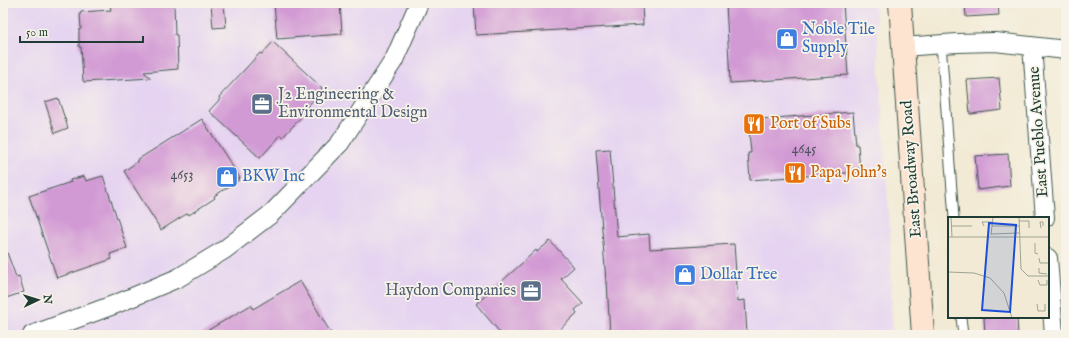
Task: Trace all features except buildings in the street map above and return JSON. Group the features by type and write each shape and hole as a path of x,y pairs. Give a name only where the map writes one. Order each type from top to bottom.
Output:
{"main road":[{"name":"East Broadway Road","path":"900,3 923,335"}],"street":[{"path":"32,335 116,304 178,278 224,250 271,214 340,142 394,60 419,3"},
{"path":"903,47 941,43 995,42 1066,50"},
{"name":"East Pueblo Avenue","path":"1032,46 1045,217"},
{"path":"1049,271 1054,335"}],"lane":[{"path":"941,43 954,217"},
{"path":"961,318 963,335"}],"shaded area":[{"path":"3,3 875,3 890,232 892,335 3,335"}],"place":[{"name":"Noble Tile Supply","path":"787,39"},
{"name":"J2 Engineering & Environmental Design","path":"262,104"},
{"name":"Port of Subs","path":"754,124"},
{"name":"Papa John's","path":"795,173"},
{"name":"BKW Inc","path":"227,177"},
{"name":"Dollar Tree","path":"685,275"},
{"name":"Haydon Companies","path":"531,291"}]}
